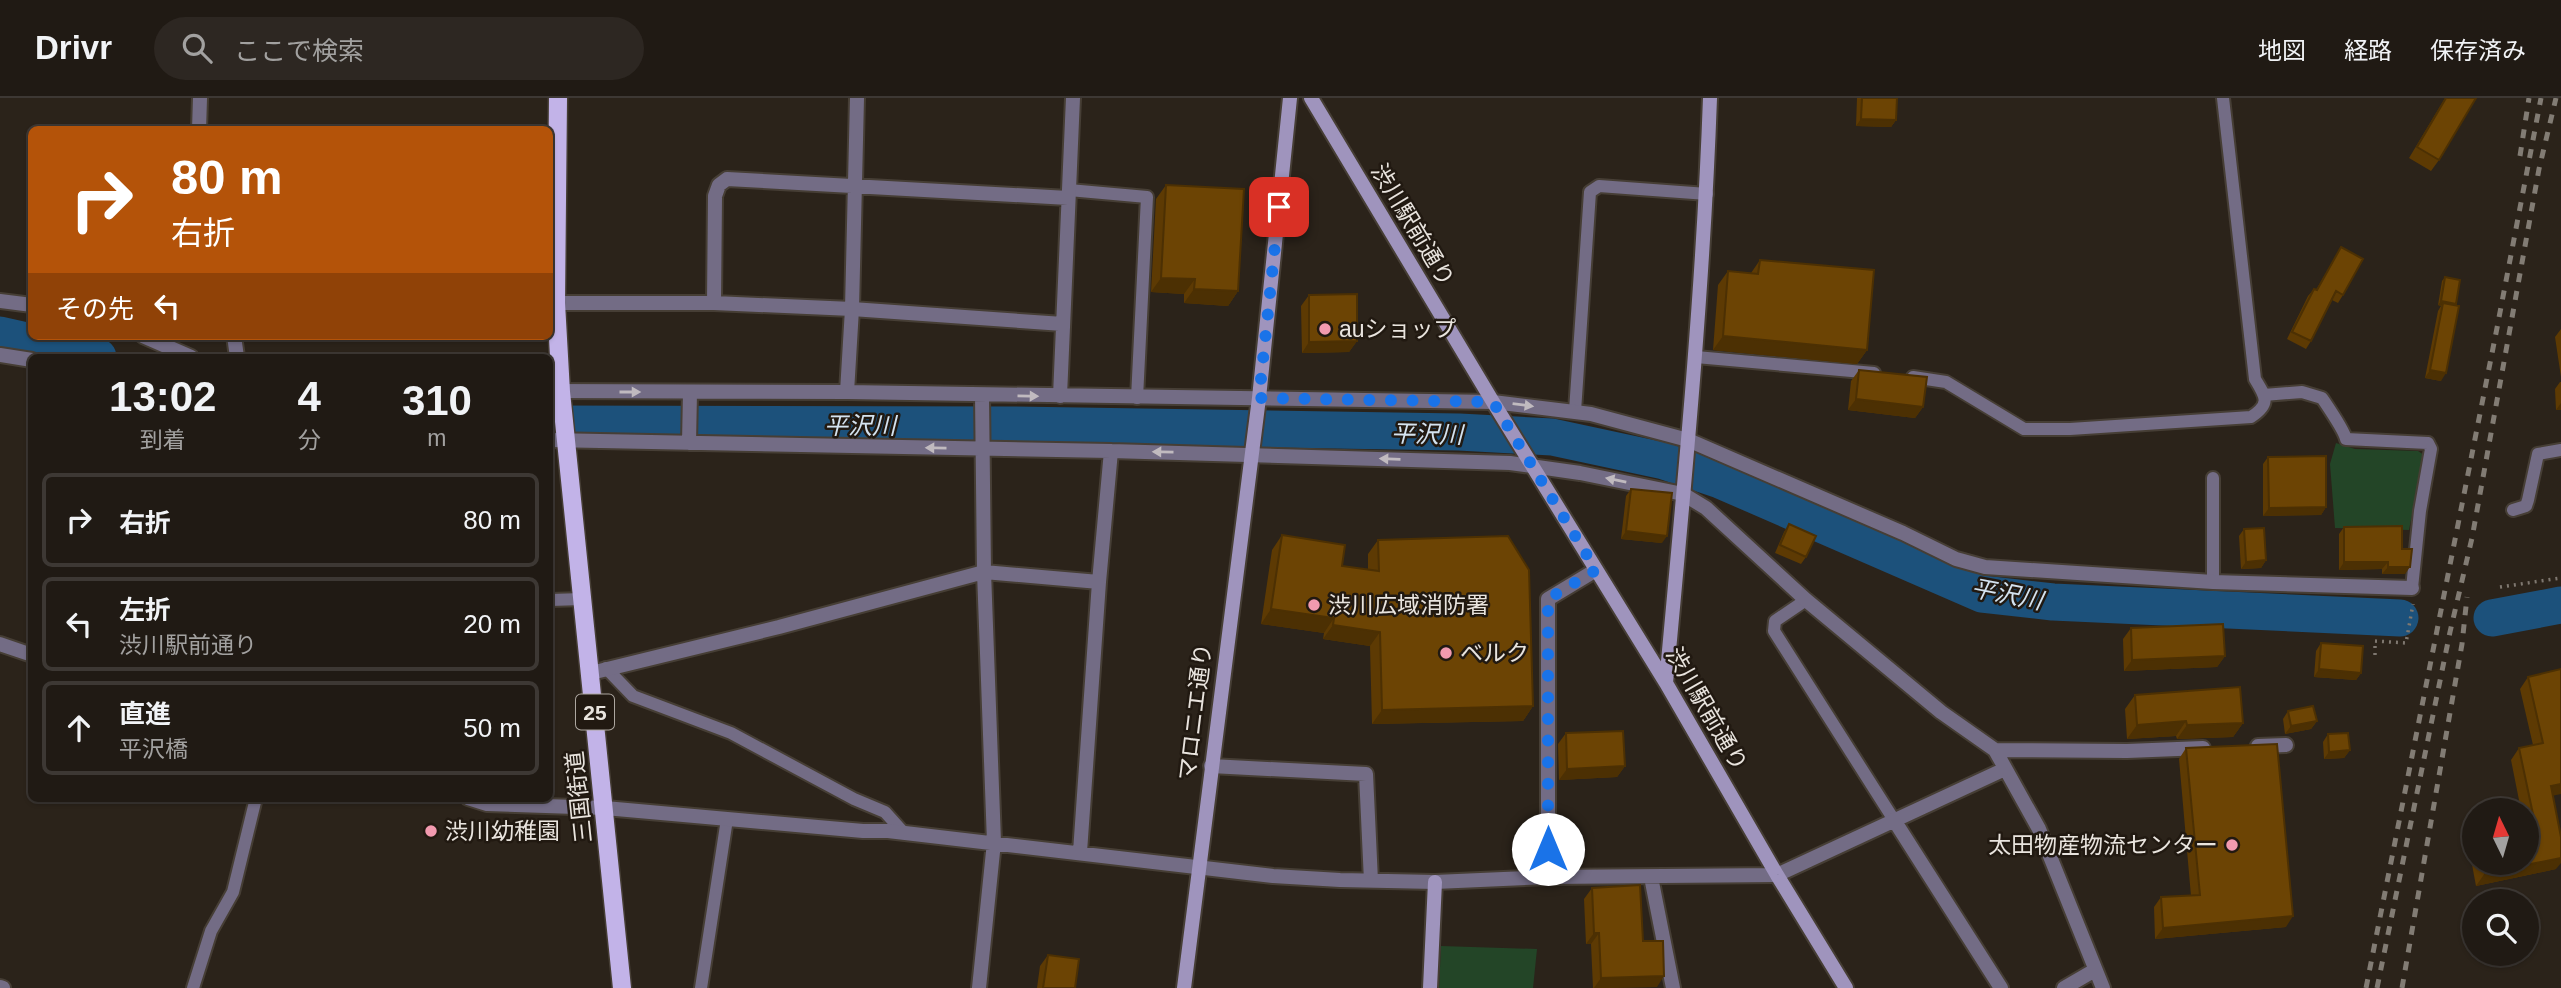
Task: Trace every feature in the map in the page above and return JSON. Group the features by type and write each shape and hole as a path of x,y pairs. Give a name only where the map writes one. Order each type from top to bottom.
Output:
{"main road":[{"name":"三国街道","path":"558,98 553,303 560,439 583,600 598,671 605,808 622,988"}],"street":[{"path":"199,126 200,98"},
{"path":"847,392 852,309 857,98"},
{"path":"1060,396 1073,98"},
{"path":"1258,403 1290,98"},
{"name":"渋川駅前通り","path":"1311,98 1666,683 1846,988"},
{"path":"1666,683 1696,357 1707,194 1710,98"},
{"path":"714,303 715,196 719,185 727,179 1069,194"},
{"path":"0,301 28,304"},
{"path":"553,303 714,303 852,309 1063,324"},
{"path":"152,340 184,354"},
{"path":"0,355 28,359"},
{"path":"558,396 847,392 982,402 1060,396 1258,403 1496,406 1575,411 1688,444 1903,533 1956,559 1985,567 2213,582 2412,589"},
{"path":"689,442 690,393"},
{"path":"979,988 994,842 984,572 982,402"},
{"name":"マロニエ通り","path":"1184,988 1258,403"},
{"path":"560,439 983,445 1111,451 1252,449 1510,463 1529,460 1580,473 1684,491 1806,600 1941,712 1995,750 2039,828 2103,988"},
{"path":"1080,852 1111,451"},
{"path":"1548,877 1548,599 1596,570"},
{"path":"598,671 779,627 984,572 1099,582"},
{"path":"0,645 28,654"},
{"path":"2246,746 2286,745"},
{"path":"1995,750 2127,751 2220,747"},
{"path":"1212,766 1366,774 1371,881"},
{"path":"481,802 605,808 863,831 903,832 1273,876 1435,882 1548,877 1777,875 2005,769"},
{"path":"1894,820 2001,988"},
{"path":"1651,877 1673,988"},
{"path":"1430,988 1435,882"},
{"path":"2064,988 2095,970"}],"lane":[{"path":"1696,357 1946,382 2024,429 2070,429 2251,417 2264,406 2264,395 2255,379 2223,98"},
{"path":"1575,411 1590,192 1599,186 1707,194"},
{"path":"1069,194 1147,197 1137,398"},
{"path":"2264,395 2302,392 2322,398 2336,424 2344,429 2346,439 2428,443 2431,449 2420,511 2412,589"},
{"path":"2513,509 2526,506 2538,454 2561,450"},
{"path":"2213,478 2213,582"},
{"path":"553,600 583,600"},
{"path":"1806,600 1776,621 1774,631 1894,820"},
{"path":"598,671 633,696 731,733 854,799 884,812 903,832"},
{"path":"193,988 211,931 233,892 255,802"},
{"path":"701,988 727,819"}],"path":[{"path":"2500,587 2561,578"},
{"path":"2375,655 2375,641 2406,643 2415,594 2412,589"}],"green space":[{"path":"2336,443 2355,449 2418,451 2424,455 2409,530 2335,528 2330,464"},
{"path":"1441,946 1537,949 1533,988 1439,988"}],"building":[{"path":"1862,98 1897,98 1896,120 1861,119"},
{"path":"2446,98 2476,98 2439,160 2417,147"},
{"path":"1166,185 1244,189 1238,291 1194,289 1195,279 1161,278"},
{"path":"2341,247 2363,259 2343,295 2336,291 2311,341 2292,332 2314,289 2317,290"},
{"path":"1760,260 1874,270 1867,350 1723,336 1728,271 1758,274"},
{"path":"2445,277 2460,280 2456,304 2441,301"},
{"name":"auショップ","path":"1357,294 1357,341 1309,342 1309,295"},
{"path":"2443,303 2459,306 2446,373 2430,370"},
{"path":"1859,370 1927,377 1923,407 1856,399"},
{"path":"2326,456 2326,507 2269,508 2268,457"},
{"path":"1631,489 1672,493 1667,536 1626,531"},
{"path":"1789,524 1816,536 1806,557 1780,545"},
{"path":"2402,526 2402,549 2412,549 2410,567 2388,567 2388,562 2344,562 2344,527"},
{"path":"2264,528 2266,560 2246,562 2244,529"},
{"name":"ベルク","path":"1282,535 1345,545 1342,566 1379,571 1378,540 1508,536 1529,570 1533,706 1382,710 1380,632 1333,625 1334,618 1271,609"},
{"path":"2223,624 2225,656 2132,660 2131,628"},
{"path":"2321,643 2363,646 2361,673 2319,669"},
{"path":"2561,669 2561,784 2551,786 2561,837 2561,858 2539,862 2539,798 2530,798 2519,748 2543,743 2528,677"},
{"path":"2240,687 2243,723 2187,725 2186,721 2137,725 2135,695"},
{"path":"2313,706 2317,721 2291,726 2288,711"},
{"path":"1623,731 1625,766 1567,769 1566,733"},
{"path":"2348,733 2350,750 2329,752 2328,734"},
{"name":"太田物産物流センター","path":"2277,744 2293,916 2163,928 2161,897 2200,895 2186,748"},
{"path":"1640,885 1643,941 1663,941 1664,976 1601,978 1599,933 1594,933 1592,888"},
{"path":"1048,955 1079,959 1075,988 1043,988"}],"waterway":[{"name":"平沢川","path":"0,335 85,354"},
{"name":"平沢川","path":"553,424 1015,425 1459,432 1552,437 1664,461 1720,480 1982,594 2053,602 2400,618"},
{"name":"平沢川","path":"2492,618 2561,605"}],"railway":[{"path":"2520,156 2529,98"},
{"path":"2366,988 2541,98"},
{"path":"2377,988 2450,632 2472,538 2539,169 2556,98"},
{"path":"2402,988 2462,644 2467,597"}],"place":[{"name":"auショップ","path":"1325,329"},
{"name":"渋川広域消防署","path":"1314,605"},
{"name":"ベルク","path":"1446,653"},
{"name":"渋川幼稚園","path":"431,831"},
{"name":"太田物産物流センター","path":"2232,845"}],"route":[{"path":"1279,207 1259,398 1493,402 1596,570 1548,599 1548,849"}]}
